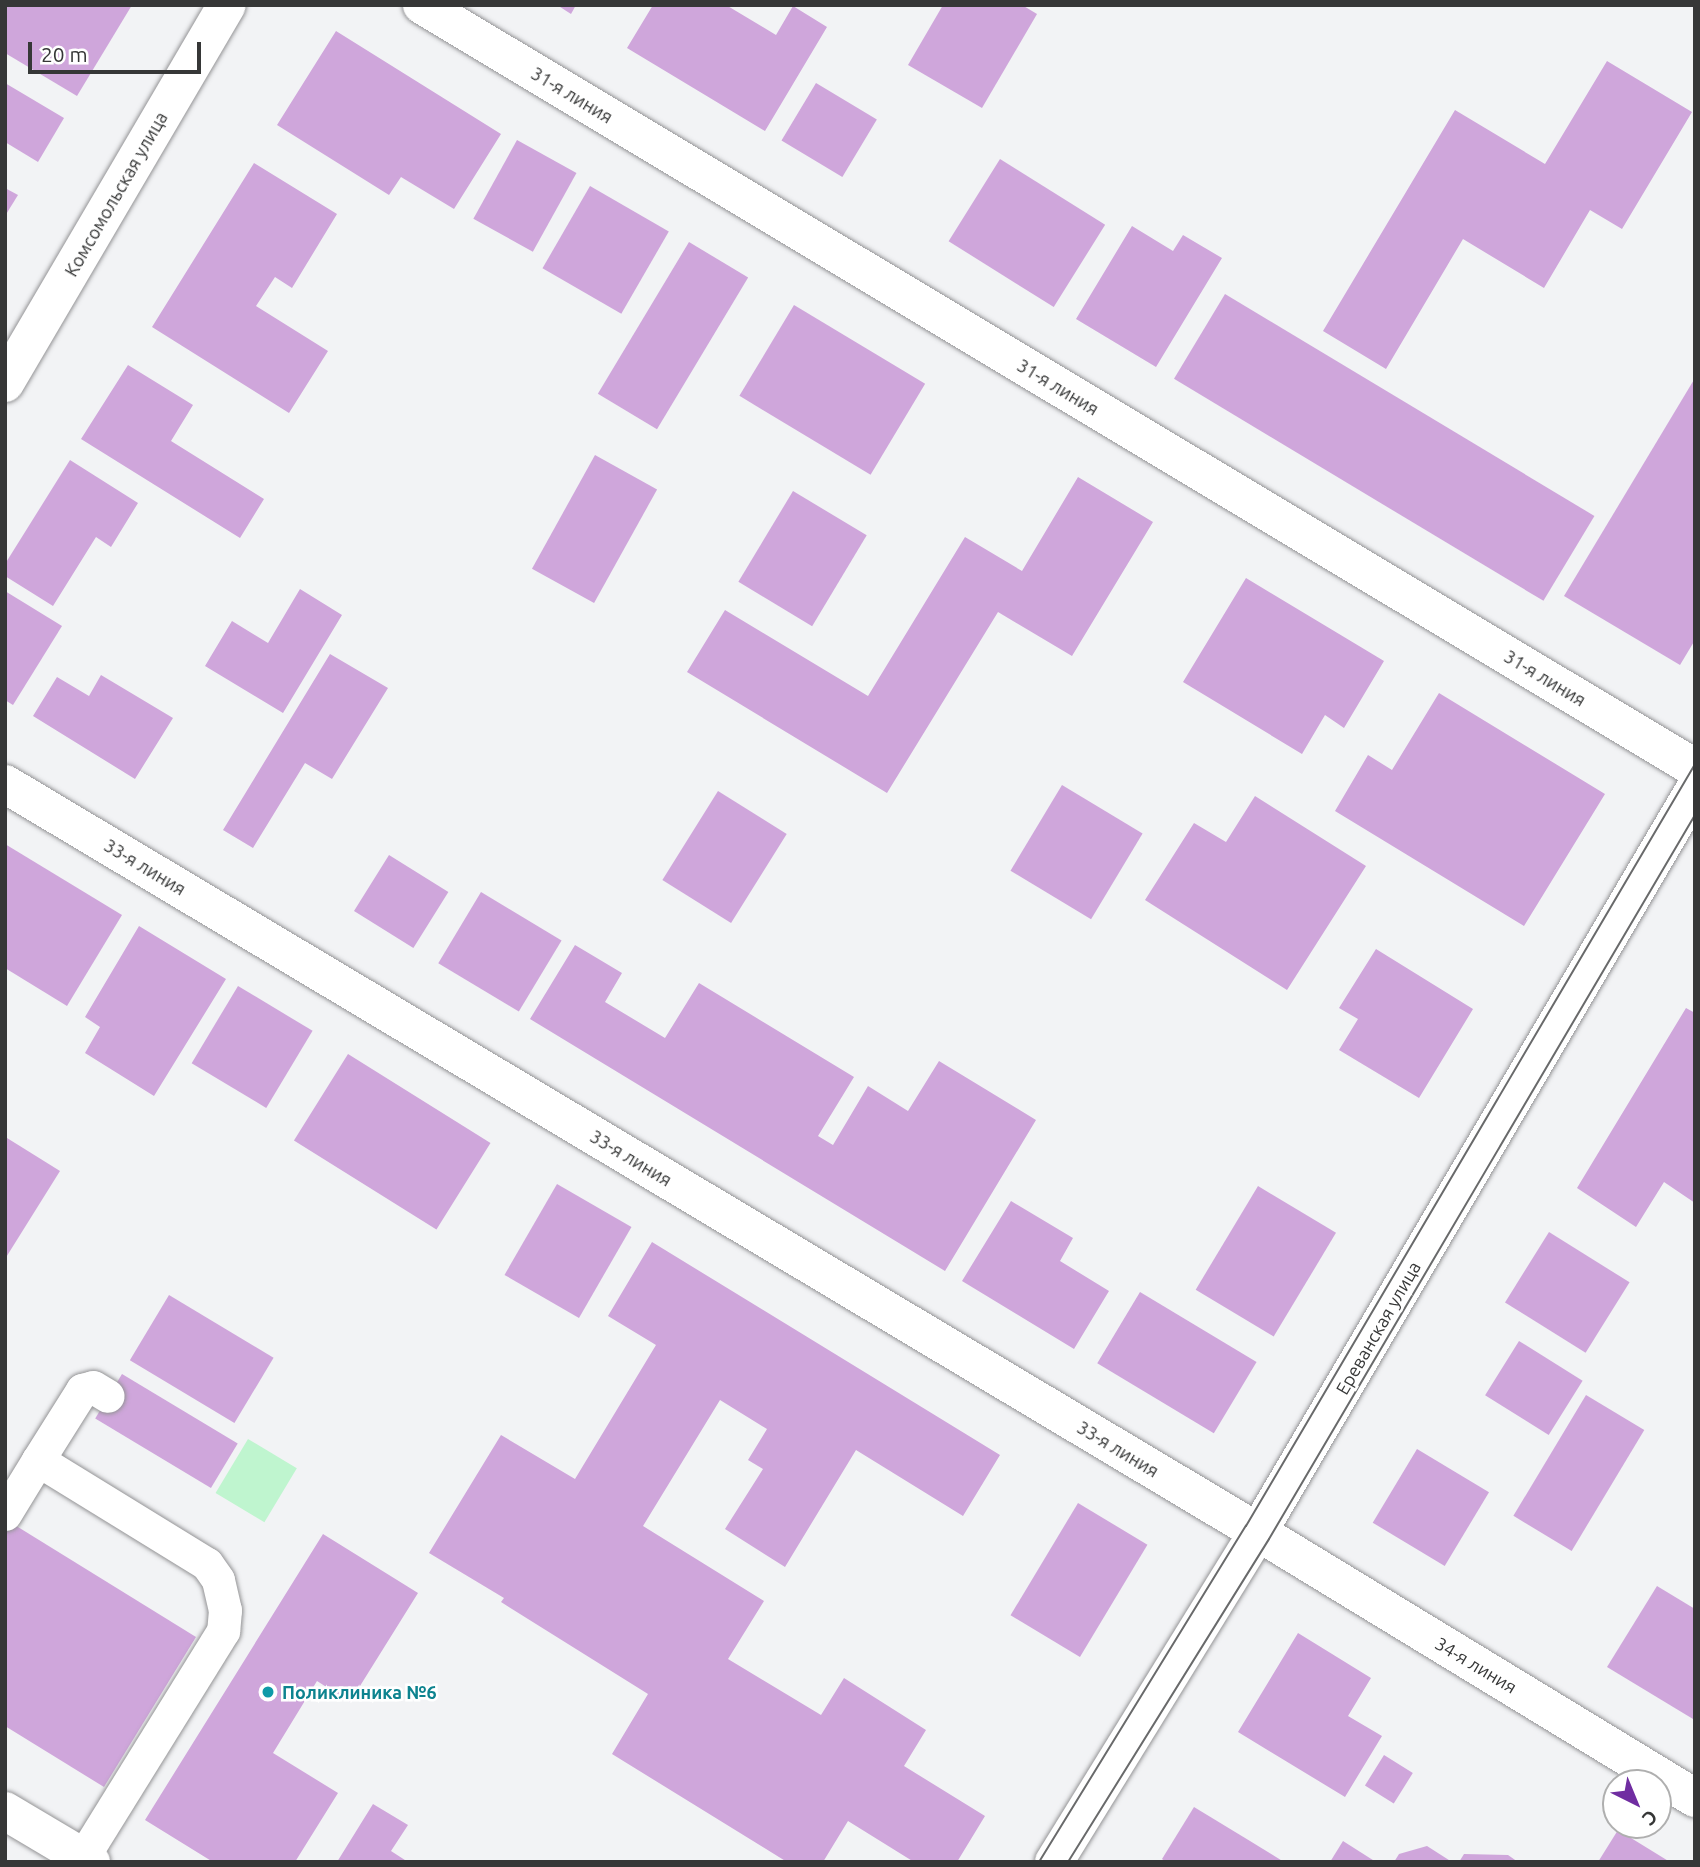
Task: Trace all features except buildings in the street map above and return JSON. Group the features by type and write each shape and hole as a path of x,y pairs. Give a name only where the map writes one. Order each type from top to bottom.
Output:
{"street":[{"name":"Комсомольская улица","path":"5,383 227,5"},
{"name":"31-я линия","path":"422,5 1695,768"},
{"name":"33-я линия","path":"5,784 1258,1532"},
{"name":"Ереванская улица","path":"1054,1862 1258,1532 1695,789"},
{"name":"34-я линия","path":"1258,1532 1695,1798"},
{"path":"5,1811 87,1859"}],"lane":[{"path":"5,1514 82,1390 93,1387 108,1396"},
{"path":"38,1460 207,1564 218,1580 225,1610 223,1630 87,1859"}],"green space":[{"path":"248,1439 297,1468 264,1522 216,1493"}],"tram line":[{"path":"1039,1862 1246,1526 1695,764"},
{"path":"1068,1862 1269,1539 1695,815"}],"place":[{"name":"Поликлиника №6","path":"268,1692"}]}
